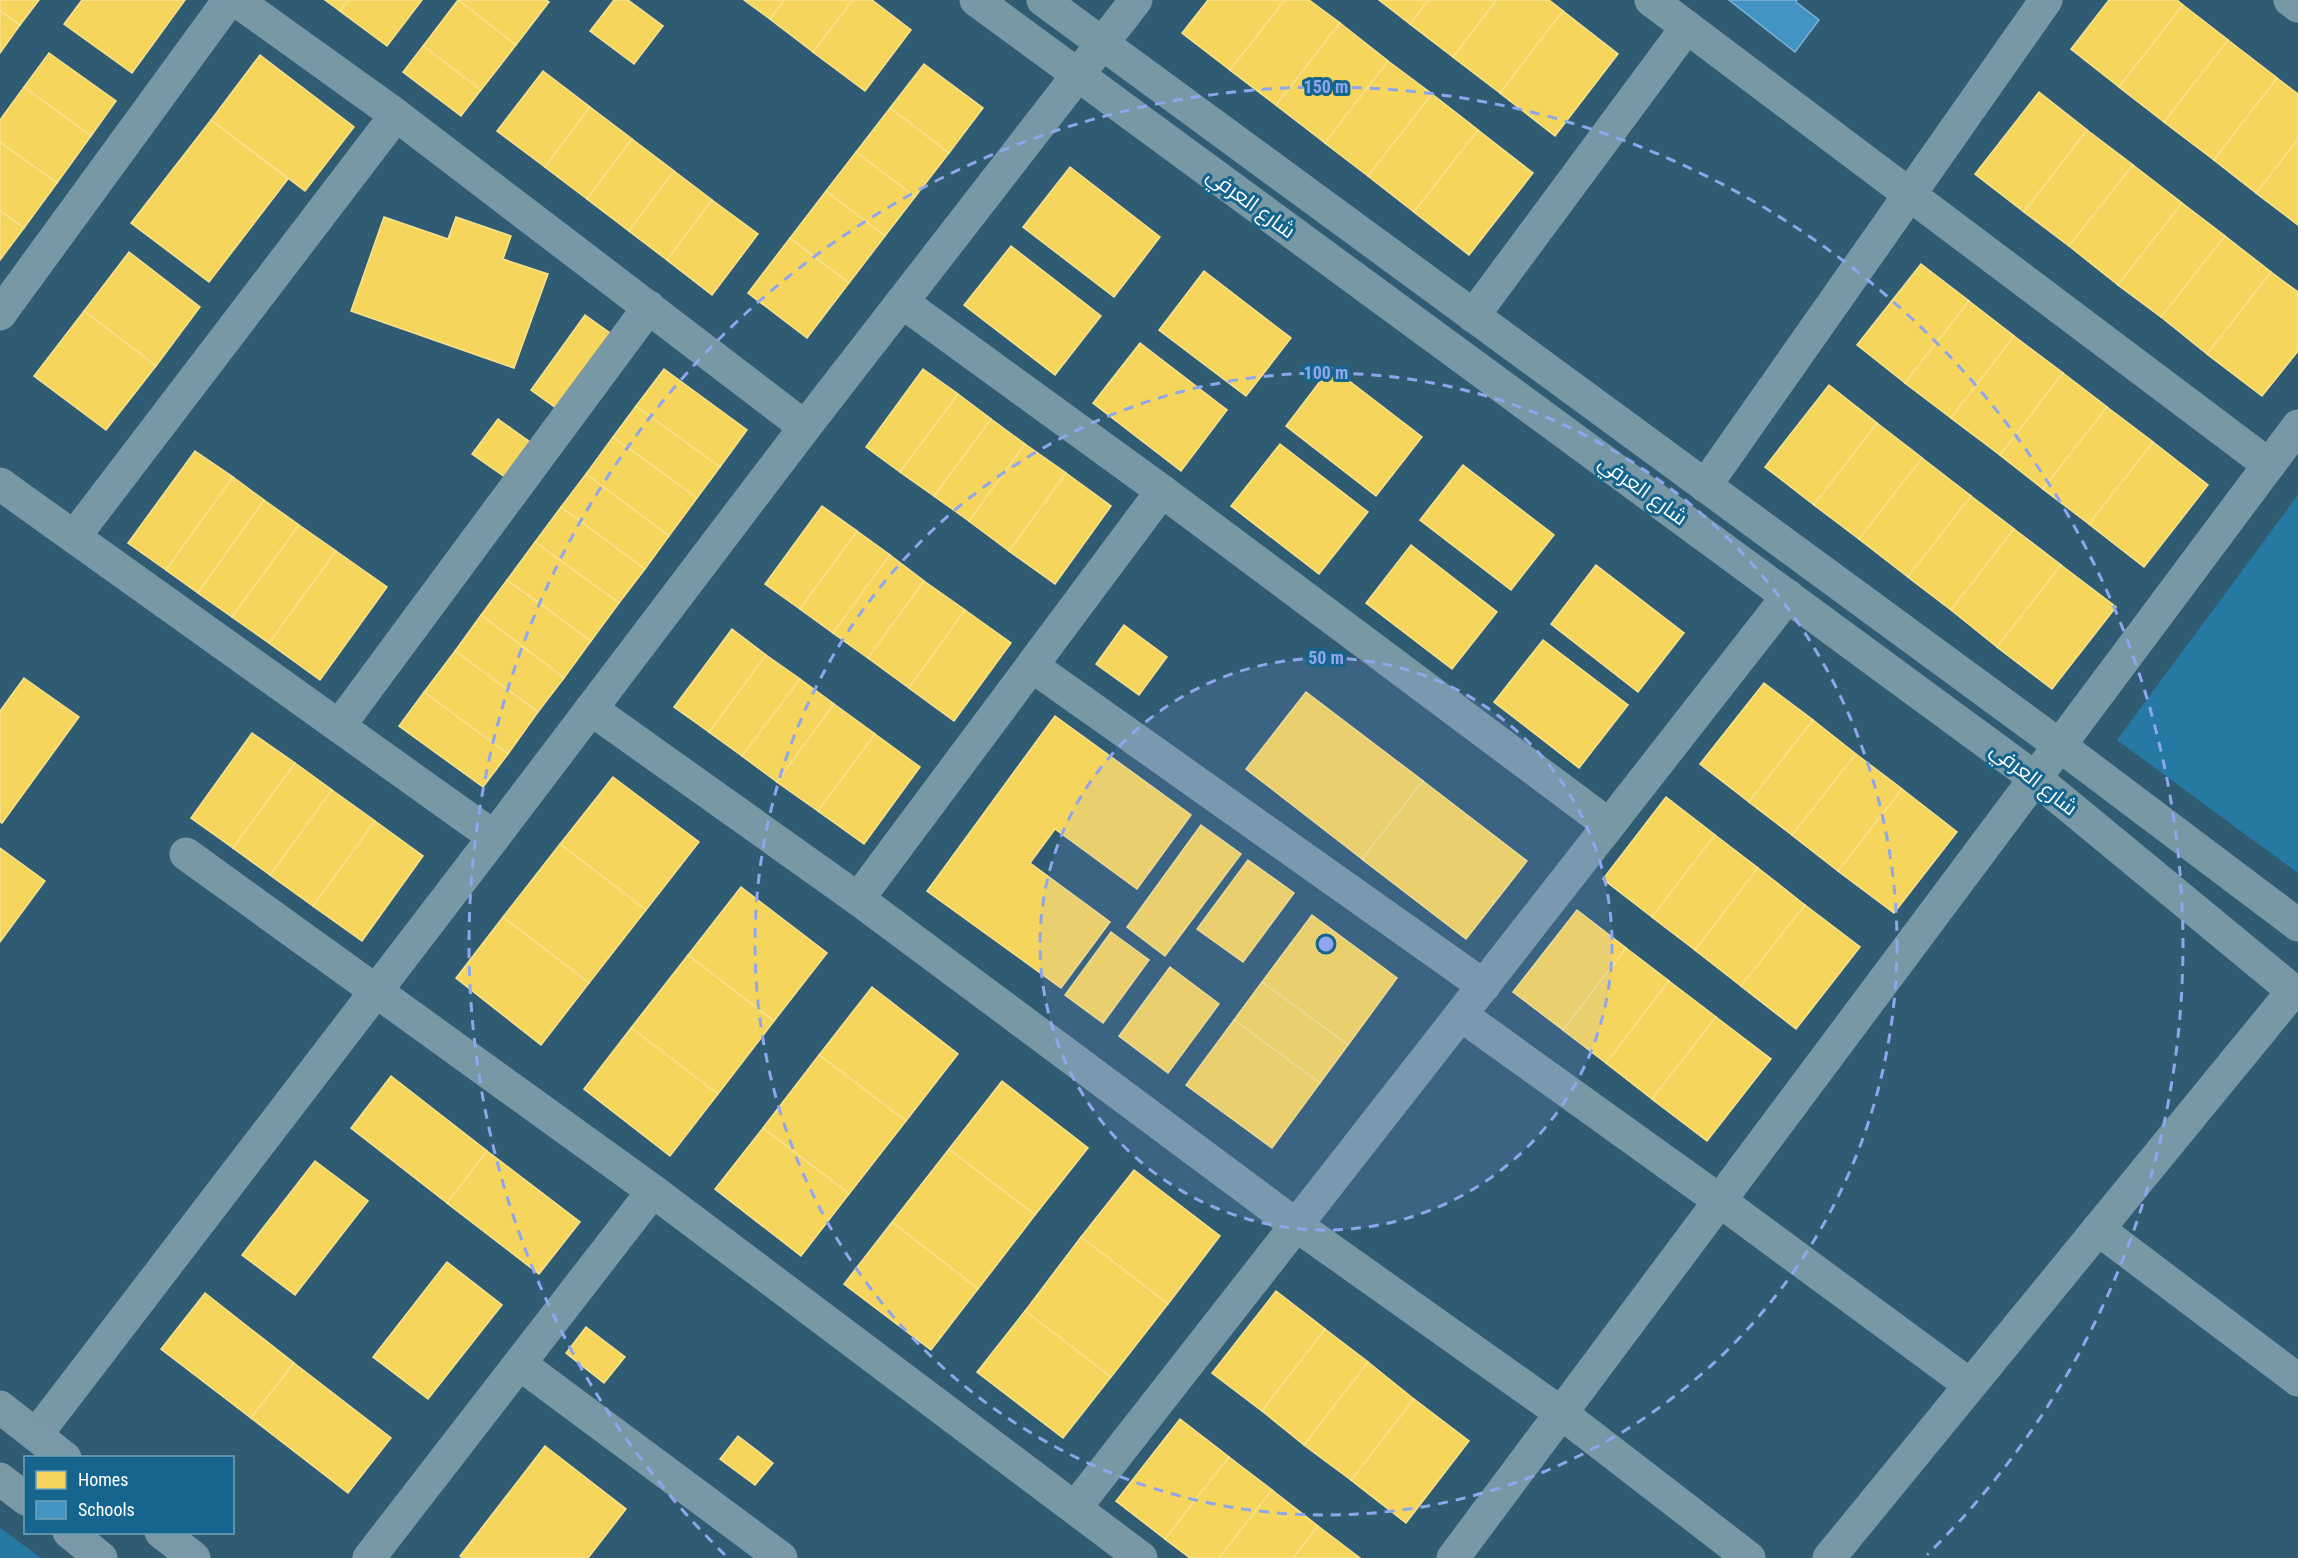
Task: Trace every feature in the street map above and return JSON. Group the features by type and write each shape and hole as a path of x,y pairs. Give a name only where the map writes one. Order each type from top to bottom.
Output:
{"highway":[{"path":"0,1407 62,1456"},
{"path":"0,1479 24,1497"},
{"path":"70,1534 101,1558"},
{"path":"162,1534 194,1558"}],"street":[{"path":"0,314 229,0"},
{"path":"236,0 396,115 805,427"},
{"name":"شارع العرفي","path":"976,0 2035,778 2295,993"},
{"name":"شارع العرفي","path":"1043,0 2059,746 2298,925"},
{"path":"36,1435 805,427 1136,0"},
{"path":"1651,0 2269,465"},
{"path":"1705,486 2046,0"},
{"path":"2290,0 2298,6"},
{"path":"1473,316 1687,27"},
{"path":"74,537 396,115"},
{"path":"902,302 1162,491 1609,825"},
{"path":"339,726 649,307"},
{"path":"1453,1558 2298,426"},
{"path":"0,484 494,837"},
{"path":"858,899 1162,491"},
{"path":"1075,1508 1788,596"},
{"path":"1032,666 1484,986"},
{"path":"591,709 858,899 1296,1225 1561,1413 1749,1558"},
{"path":"186,854 653,1191 1141,1558"},
{"path":"1829,1558 2098,1229 2295,993"},
{"path":"1461,1015 1720,1201 1970,1385"},
{"path":"369,1558 653,1191"},
{"path":"2098,1229 2298,1380"},
{"path":"520,1364 781,1558"}],"shaded area":[{"path":"2298,495 2298,873 2117,740"},
{"path":"0,1528 41,1558 0,1558"}],"building: Homes":[{"path":"0,0 39,0 20,25 0,11"},
{"path":"82,0 185,0 132,73 64,24"},
{"path":"325,0 349,0 340,11"},
{"path":"349,0 422,0 387,46 340,11"},
{"path":"458,0 546,0 549,2 516,45"},
{"path":"458,0 516,45 481,90 423,46"},
{"path":"614,0 628,0 663,26 634,64 590,31"},
{"path":"744,0 785,0 770,19"},
{"path":"785,0 853,0 813,52 770,19"},
{"path":"853,0 872,0 911,30 865,91 813,52"},
{"path":"1208,0 1285,0 1230,70 1182,33"},
{"path":"1285,0 1309,0 1340,23 1276,105 1230,70"},
{"path":"1379,0 1429,0 1410,24"},
{"path":"1429,0 1497,0 1453,57 1410,24"},
{"path":"1497,0 1549,0 1563,11 1500,93 1453,57"},
{"path":"2109,0 2177,0 2183,5 2119,87 2071,49"},
{"path":"2183,5 2228,40 2164,122 2119,87"},
{"path":"0,11 20,25 0,53"},
{"path":"1563,11 1618,54 1555,136 1500,93"},
{"path":"1340,23 1388,61 1325,143 1276,105"},
{"path":"2228,40 2277,78 2214,160 2164,122"},
{"path":"423,46 481,90 461,116 403,72"},
{"path":"49,53 116,101 91,136 24,87"},
{"path":"260,55 354,127 305,191 211,120"},
{"path":"1388,61 1432,94 1368,176 1325,143"},
{"path":"924,64 983,108 949,153 890,108"},
{"path":"543,71 590,107 545,167 497,131"},
{"path":"2277,78 2298,94 2298,139 2256,193 2214,160"},
{"path":"24,87 91,136 57,183 0,142 0,120"},
{"path":"2039,92 2087,130 2024,212 1975,174"},
{"path":"1432,94 1478,130 1414,212 1368,176"},
{"path":"590,107 632,139 587,199 545,167"},
{"path":"890,108 949,153 915,197 856,152"},
{"path":"211,120 288,179 209,282 131,223"},
{"path":"1478,130 1533,173 1469,255 1414,212"},
{"path":"2087,130 2133,165 2069,246 2024,212"},
{"path":"632,139 674,171 629,231 587,199"},
{"path":"2298,139 2298,225 2256,193"},
{"path":"0,142 57,183 24,228 0,211"},
{"path":"856,152 915,197 885,236 826,191"},
{"path":"2133,165 2182,203 2118,285 2069,246"},
{"path":"1070,167 1160,237 1114,297 1023,227"},
{"path":"674,171 712,200 667,260 629,231"},
{"path":"826,191 885,236 849,283 790,238"},
{"path":"712,200 758,234 712,295 667,260"},
{"path":"2182,203 2225,236 2161,317 2118,285"},
{"path":"0,211 24,228 0,260"},
{"path":"384,217 448,239 456,217 511,236 503,259 548,274 514,368 351,311"},
{"path":"2225,236 2271,272 2207,354 2161,317"},
{"path":"790,238 849,283 807,338 748,293"},
{"path":"1011,246 1101,316 1055,375 964,305"},
{"path":"129,252 200,307 156,366 84,311"},
{"path":"1921,264 1969,301 1905,383 1857,345"},
{"path":"1204,271 1291,338 1246,396 1159,330"},
{"path":"2271,272 2298,292 2298,351 2262,396 2207,354"},
{"path":"1969,301 2014,336 1951,418 1905,383"},
{"path":"84,311 156,366 106,430 34,376"},
{"path":"585,315 610,333 556,408 531,390"},
{"path":"2014,336 2063,373 2000,455 1951,418"},
{"path":"1140,343 1227,410 1181,471 1093,403"},
{"path":"1331,367 1422,437 1376,496 1286,426"},
{"path":"664,369 747,430 720,467 636,406"},
{"path":"923,369 958,394 900,472 866,447"},
{"path":"2063,373 2107,407 2043,489 2000,455"},
{"path":"1829,385 1877,423 1814,505 1765,467"},
{"path":"958,394 991,419 934,496 900,472"},
{"path":"636,406 720,467 697,498 613,437"},
{"path":"2107,407 2153,442 2089,524 2043,489"},
{"path":"498,419 530,442 505,477 472,454"},
{"path":"991,419 1025,444 969,521 934,496"},
{"path":"1877,423 1922,458 1859,539 1814,505"},
{"path":"613,437 697,498 669,536 586,474"},
{"path":"2153,442 2208,485 2144,567 2089,524"},
{"path":"1025,444 1066,473 1009,551 969,521"},
{"path":"1280,444 1368,512 1319,574 1231,506"},
{"path":"195,451 233,477 166,570 128,543"},
{"path":"1922,458 1971,496 1908,577 1859,539"},
{"path":"1463,465 1554,535 1511,590 1420,520"},
{"path":"1066,473 1111,506 1055,584 1009,551"},
{"path":"586,474 669,536 645,569 561,507"},
{"path":"233,477 264,500 198,593 166,570"},
{"path":"1971,496 2014,529 1951,610 1908,577"},
{"path":"264,500 299,525 232,617 198,593"},
{"path":"822,506 857,531 800,609 765,584"},
{"path":"561,507 645,569 619,603 535,542"},
{"path":"299,525 336,551 269,643 232,617"},
{"path":"2014,529 2061,565 1997,647 1951,610"},
{"path":"857,531 890,555 833,633 800,609"},
{"path":"535,542 619,603 591,641 507,580"},
{"path":"1411,545 1497,612 1452,669 1366,603"},
{"path":"336,551 387,587 320,680 269,643"},
{"path":"890,555 924,581 868,658 833,633"},
{"path":"1596,565 1684,633 1638,692 1551,624"},
{"path":"2061,565 2116,607 2052,689 1997,647"},
{"path":"507,580 591,641 564,678 481,615"},
{"path":"924,581 965,610 909,688 868,658"},
{"path":"965,610 1011,643 954,721 909,688"},
{"path":"481,615 564,678 538,712 455,651"},
{"path":"1124,625 1167,657 1139,695 1096,664"},
{"path":"732,629 766,655 709,732 674,707"},
{"path":"1543,640 1628,705 1579,768 1494,702"},
{"path":"455,651 538,712 508,754 424,692"},
{"path":"766,655 800,679 742,756 709,732"},
{"path":"24,678 79,717 2,823 0,822 0,711"},
{"path":"800,679 834,704 777,782 742,756"},
{"path":"1764,683 1813,720 1749,802 1700,764"},
{"path":"424,692 508,754 483,787 399,726"},
{"path":"1306,692 1423,781 1362,859 1246,769"},
{"path":"834,704 875,734 818,811 777,782"},
{"path":"1055,716 1191,815 1137,889 1055,829 1030,863 1110,922 1061,988 927,891"},
{"path":"1813,720 1856,754 1792,835 1749,802"},
{"path":"252,733 295,763 233,848 191,818"},
{"path":"875,734 920,767 864,844 818,811"},
{"path":"1856,754 1902,789 1838,871 1792,835"},
{"path":"295,763 332,790 270,875 233,848"},
{"path":"613,777 699,842 646,910 560,844"},
{"path":"1423,781 1527,861 1466,939 1362,859"},
{"path":"1902,789 1957,832 1894,913 1838,871"},
{"path":"332,790 375,821 313,906 270,875"},
{"path":"1666,797 1715,835 1652,917 1603,879"},
{"path":"375,821 423,856 362,941 313,906"},
{"path":"1201,825 1241,854 1165,956 1127,927"},
{"path":"1715,835 1758,868 1695,950 1652,917"},
{"path":"560,844 646,910 589,983 503,917"},
{"path":"0,848 45,881 0,942"},
{"path":"1248,860 1294,893 1243,962 1197,929"},
{"path":"1758,868 1805,905 1741,986 1695,950"},
{"path":"741,887 827,953 774,1021 688,955"},
{"path":"1805,905 1860,947 1796,1029 1741,986"},
{"path":"1577,910 1626,948 1563,1030 1513,992"},
{"path":"1312,915 1397,978 1348,1045 1262,982"},
{"path":"503,917 589,983 541,1045 456,978"},
{"path":"1111,932 1149,960 1103,1023 1065,995"},
{"path":"1626,948 1669,981 1606,1063 1563,1030"},
{"path":"688,955 774,1021 718,1094 631,1028"},
{"path":"1170,967 1219,1004 1168,1073 1119,1036"},
{"path":"1669,981 1716,1017 1652,1099 1606,1063"},
{"path":"1262,982 1348,1045 1320,1083 1234,1020"},
{"path":"872,987 958,1054 906,1121 819,1055"},
{"path":"1716,1017 1771,1059 1707,1141 1652,1099"},
{"path":"1234,1020 1320,1083 1272,1148 1186,1085"},
{"path":"631,1028 718,1094 670,1156 584,1089"},
{"path":"819,1055 906,1121 849,1194 763,1128"},
{"path":"391,1076 487,1151 447,1203 351,1128"},
{"path":"1002,1081 1088,1148 1035,1215 949,1149"},
{"path":"763,1128 849,1194 801,1256 715,1189"},
{"path":"949,1149 1035,1215 978,1289 892,1222"},
{"path":"487,1151 580,1222 539,1274 447,1203"},
{"path":"315,1161 368,1201 295,1295 242,1255"},
{"path":"1134,1170 1220,1236 1168,1304 1081,1237"},
{"path":"892,1222 978,1289 931,1350 844,1284"},
{"path":"1081,1237 1168,1304 1111,1377 1025,1311"},
{"path":"447,1262 502,1305 428,1399 373,1357"},
{"path":"1276,1291 1325,1329 1262,1411 1212,1373"},
{"path":"205,1293 294,1363 251,1418 161,1349"},
{"path":"1025,1311 1111,1377 1063,1438 977,1372"},
{"path":"586,1327 625,1357 604,1383 566,1353"},
{"path":"1325,1329 1368,1362 1304,1445 1262,1411"},
{"path":"1368,1362 1414,1399 1351,1480 1304,1445"},
{"path":"294,1363 391,1438 348,1493 251,1418"},
{"path":"1414,1399 1469,1441 1406,1523 1351,1480"},
{"path":"1180,1419 1229,1457 1165,1539 1116,1501"},
{"path":"738,1436 773,1463 755,1485 720,1459"},
{"path":"545,1446 626,1509 588,1558 463,1558 460,1556"},
{"path":"1229,1457 1272,1490 1219,1558 1190,1558 1165,1539"},
{"path":"1272,1490 1318,1526 1293,1558 1219,1558"},
{"path":"1318,1526 1360,1558 1293,1558"}],"building: Schools":[{"path":"1729,0 1797,0 1796,2 1819,20 1795,52"}]}
